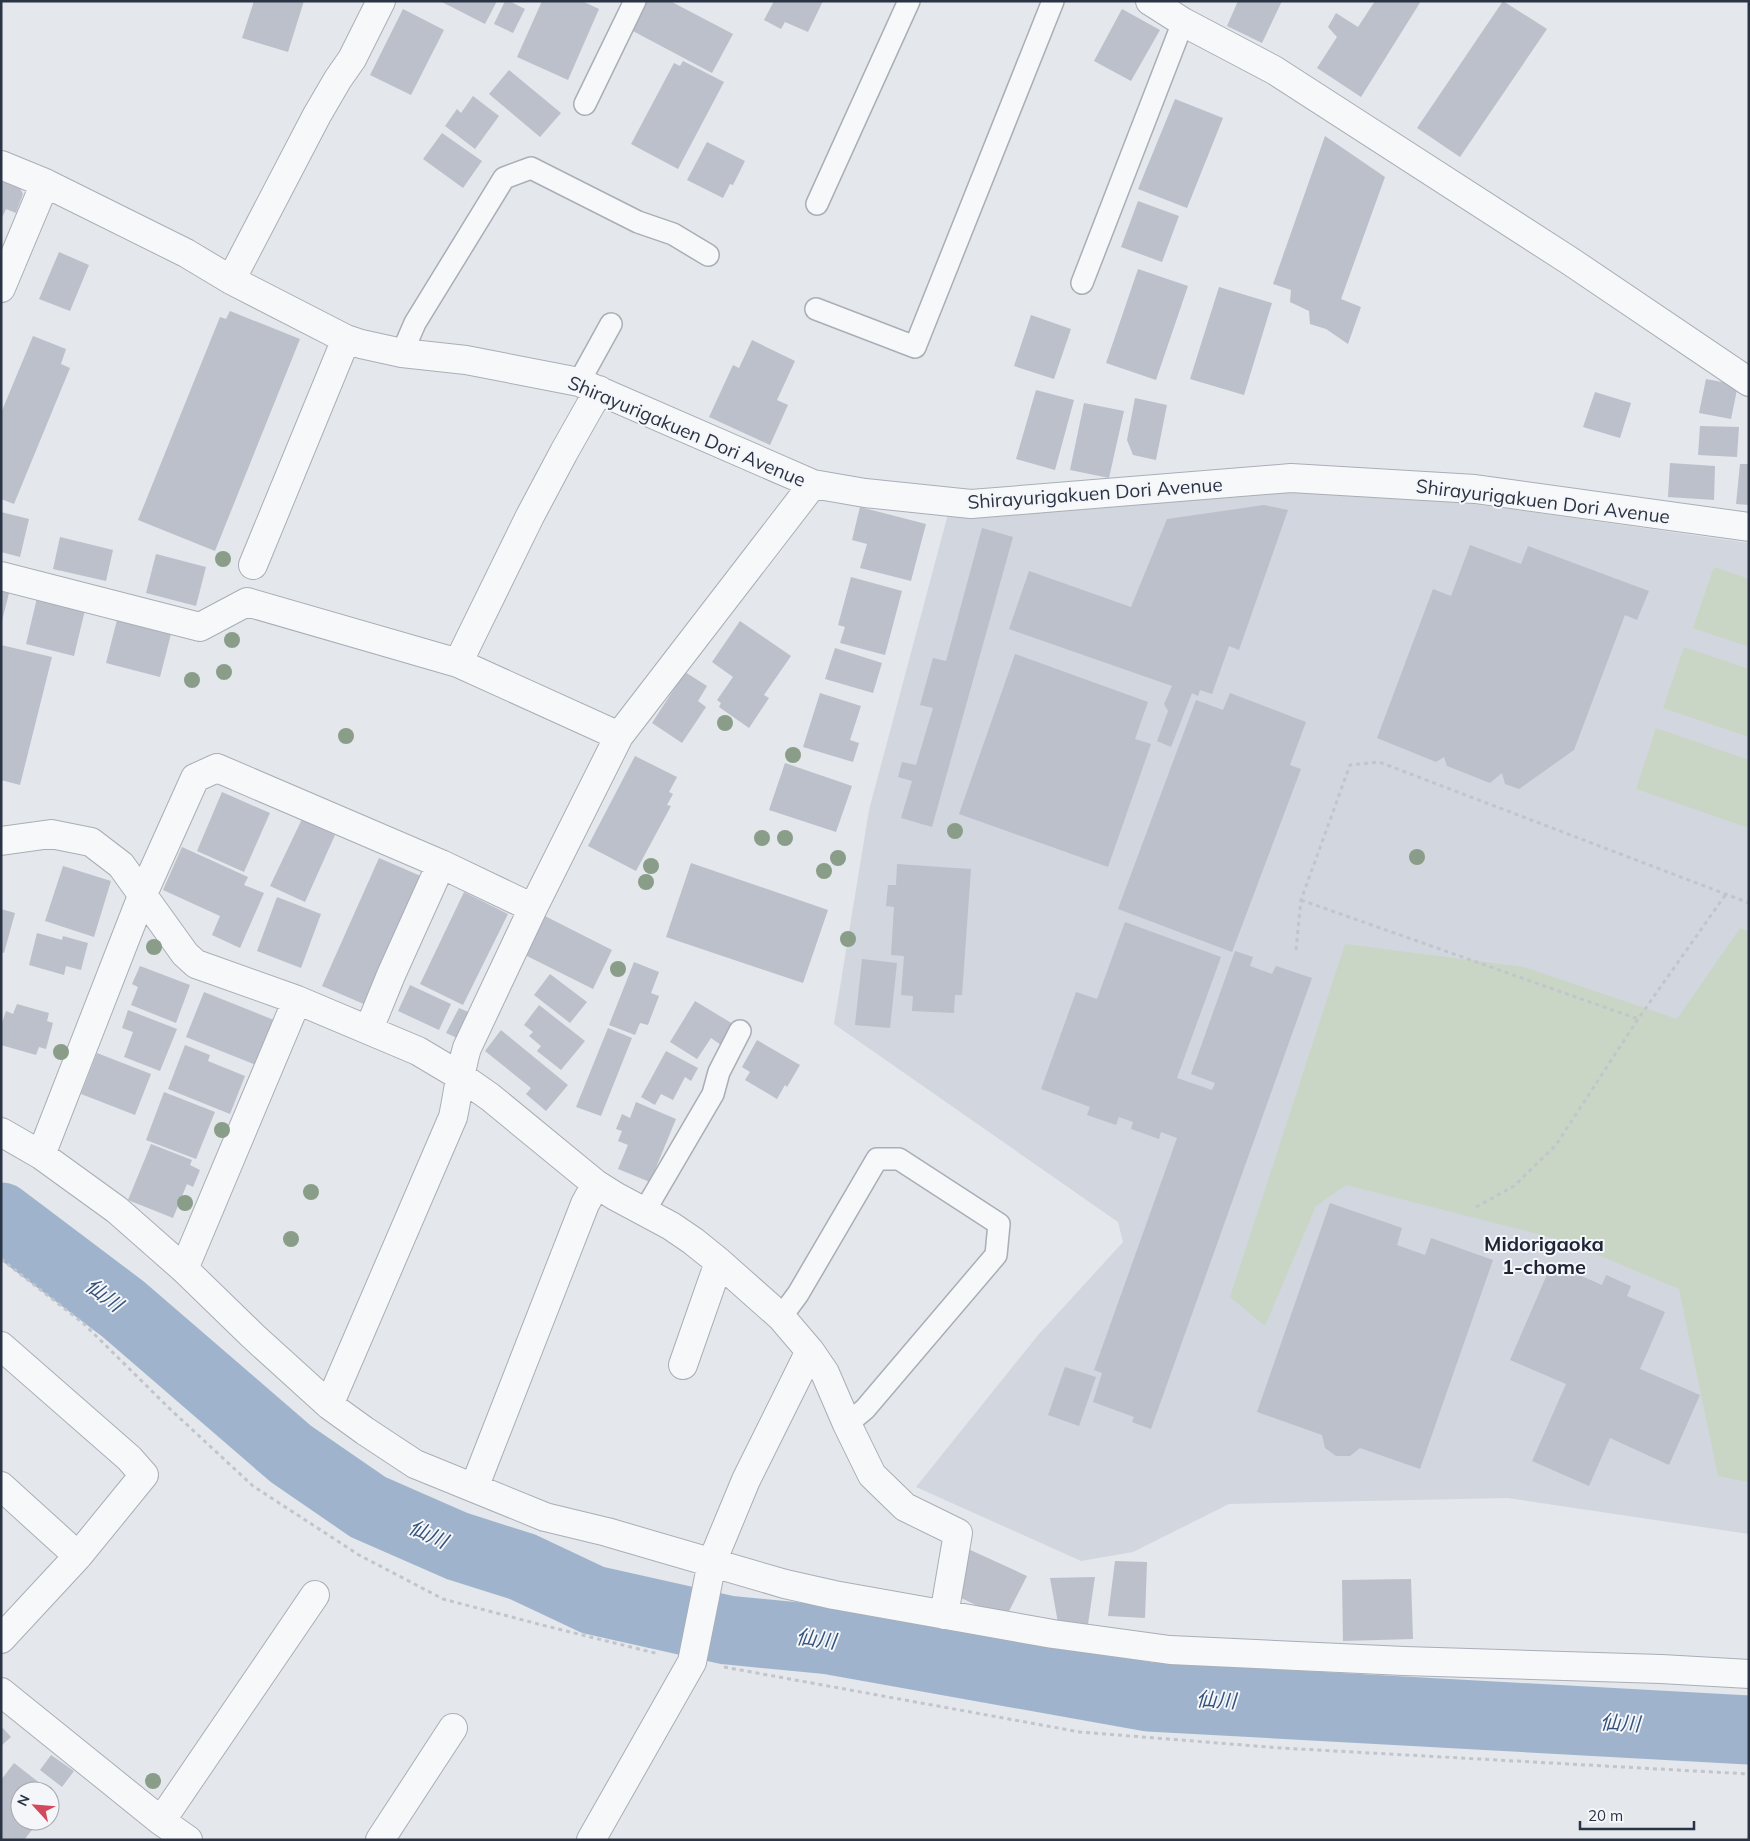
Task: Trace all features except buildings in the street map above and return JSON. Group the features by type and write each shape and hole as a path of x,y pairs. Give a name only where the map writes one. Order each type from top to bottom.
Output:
{"street":[{"path":"231,280 312,124 338,78 352,59 381,1"},
{"path":"1150,1 1184,22 1274,70 1570,261 1749,382"},
{"name":"Shirayurigakuen Dori Avenue","path":"1,165 45,183 186,253 231,280 346,339 402,353 466,360 589,386 813,484 865,493 971,504 1291,478 1475,489 1749,527"},
{"path":"1,288 45,183"},
{"path":"253,565 346,339"},
{"path":"458,663 530,516 589,386"},
{"path":"329,1405 452,1117 467,1048 533,908 619,736 813,484"},
{"path":"1,576 200,627 247,602 458,663 619,736"},
{"path":"41,1155 142,896 195,778 217,768 441,864 533,908"},
{"path":"1,841 51,834 91,842 121,865 185,954 196,964 298,1000 418,1051 460,1076 490,1097 596,1184 671,1226 719,1262 781,1317 810,1351 828,1380 846,1424 872,1475 905,1507 958,1533 944,1615"},
{"path":"369,1029 441,864"},
{"path":"184,1269 298,1000"},
{"path":"1,1132 41,1155 117,1210 184,1269 253,1336 329,1405 415,1464 545,1517 607,1532 710,1573 785,1584 1053,1634 1170,1650 1404,1661 1661,1668 1749,1674"},
{"path":"474,1488 585,1204 596,1184"},
{"path":"683,1366 719,1262"},
{"path":"1,1346 129,1458 144,1475 78,1556 1,1639"},
{"path":"592,1840 693,1656 710,1573 746,1480 810,1351"},
{"path":"1,1486 78,1556"},
{"path":"161,1821 315,1595"},
{"path":"1,1692 161,1821 188,1840"},
{"path":"380,1840 453,1728"}],"lane":[{"path":"585,104 635,1"},
{"path":"817,204 909,1"},
{"path":"816,309 915,347 1053,1"},
{"path":"1082,283 1184,22"},
{"path":"402,353 415,323 504,178 531,168 638,222 673,234 708,254"},
{"path":"589,386 611,324"},
{"path":"644,1212 713,1094 719,1072 740,1031"},
{"path":"781,1317 798,1294 877,1159 899,1159 999,1224 996,1255 865,1409 846,1424"}],"path":[{"path":"1296,950 1301,900 1350,765 1379,762 1749,902"},
{"path":"1476,1207 1514,1186 1556,1145 1638,1019 1726,894"},
{"path":"1301,900 1638,1019"},
{"path":"1,1259 83,1323 170,1409 254,1486 359,1555 443,1598 542,1626 813,1682 1080,1732 1281,1748 1749,1774"}],"shaded area":[{"path":"1284,492 1460,502 1749,543 1749,1534 1508,1498 1229,1504 1133,1552 1081,1561 916,1487 1039,1334 1123,1242 1118,1222 834,1024 869,810 948,514"}],"green space":[{"path":"1714,567 1749,579 1749,647 1693,628"},
{"path":"1684,647 1749,669 1749,737 1663,708"},
{"path":"1656,728 1749,760 1749,828 1636,789"},
{"path":"1740,928 1749,931 1749,1482 1718,1476 1679,1289 1565,1241 1346,1185 1316,1206 1265,1326 1230,1297 1345,944 1524,967 1677,1019"}],"waterway":[{"name":"仙川","path":"1,1217 123,1309 291,1454 368,1507 457,1546 523,1567 593,1600 727,1630 830,1640 1149,1697 1749,1730"}],"district":[{"name":"Midorigaoka 1-chome","path":"1544,1256"}]}
